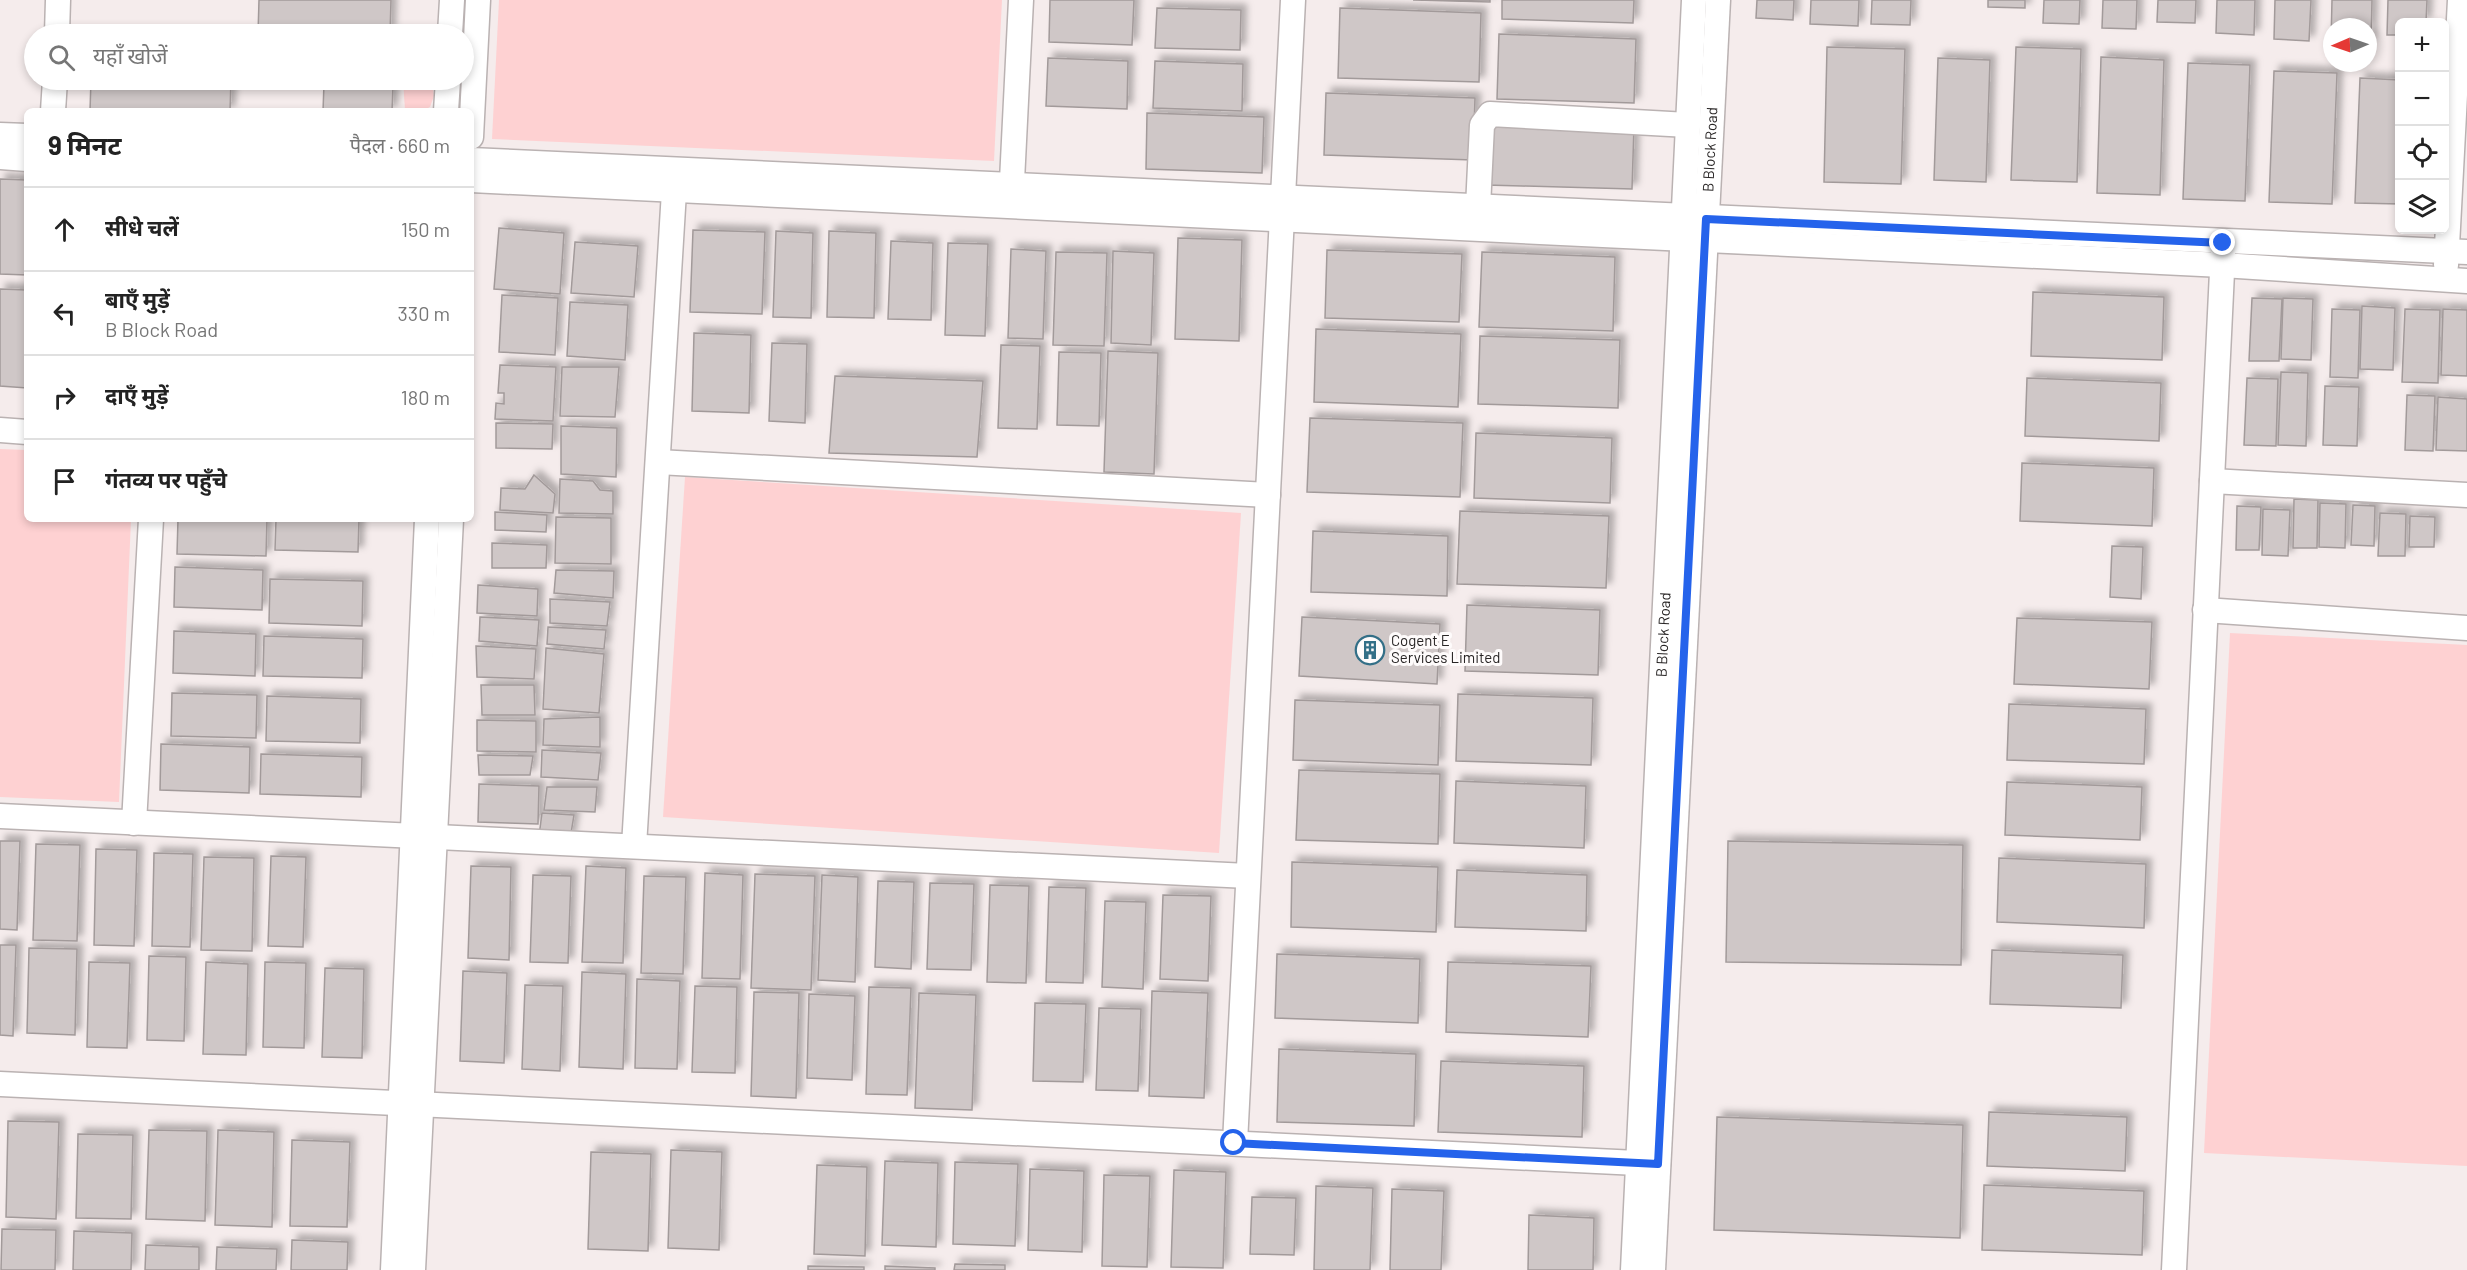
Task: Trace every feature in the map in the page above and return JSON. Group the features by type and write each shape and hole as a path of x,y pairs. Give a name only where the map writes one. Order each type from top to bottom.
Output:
{"street":[{"path":"57,24 58,0"},
{"path":"451,24 452,0"},
{"path":"474,78 478,0"},
{"path":"1011,196 1021,0"},
{"path":"1234,1143 1293,0"},
{"name":"B Block Road","path":"1694,0 1688,125 1694,229"},
{"name":"B Block Road","path":"1633,1270 1648,1163 1694,229 1718,0"},
{"path":"2223,254 2456,280 2460,0"},
{"path":"53,108 54,90"},
{"path":"446,108 447,90"},
{"path":"472,108 473,90"},
{"path":"1478,207 1482,125 1490,114 1688,125"},
{"path":"0,135 24,136"},
{"path":"0,157 24,159"},
{"path":"474,160 675,180"},
{"path":"474,180 675,180 2223,254 2457,252"},
{"path":"634,846 675,180"},
{"path":"1282,209 1478,207 1694,229"},
{"path":"2174,1270 2223,254"},
{"path":"0,430 24,432"},
{"path":"658,462 1268,495"},
{"path":"2212,481 2467,495"},
{"path":"134,822 151,522"},
{"path":"393,1270 410,1104 423,836 427,522"},
{"path":"423,836 451,522"},
{"path":"2205,610 2467,628"},
{"path":"0,816 1248,876"},
{"path":"0,1084 1648,1163"},
{"path":"410,1104 413,1270"},
{"name":"B Block Road","path":"1648,1163 1653,1270"}],"shaded area":[{"path":"499,0 1002,0 994,161 492,139"},
{"path":"404,90 433,90 434,96 430,107 405,108"},
{"path":"0,449 24,450 24,522 131,522 119,802 0,797"},
{"path":"685,477 1241,513 1219,853 663,817"},
{"path":"2230,633 2467,645 2467,1166 2204,1153"}],"building":[{"path":"259,0 391,0 390,24 258,24"},
{"path":"1050,0 1134,0 1132,45 1049,42"},
{"path":"1413,0 1490,0 1490,2"},
{"path":"1502,0 1634,0 1633,23 1502,19"},
{"path":"1757,0 1794,0 1793,20 1756,18"},
{"path":"1811,0 1859,0 1858,26 1810,24"},
{"path":"1872,0 1911,0 1910,25 1871,24"},
{"path":"1988,0 2025,0 2025,8 1988,7"},
{"path":"2044,0 2080,0 2079,24 2043,23"},
{"path":"2103,0 2137,0 2136,29 2102,28"},
{"path":"2158,0 2196,0 2195,23 2157,22"},
{"path":"2217,0 2255,0 2254,35 2216,33"},
{"path":"2275,0 2311,0 2309,41 2274,39"},
{"path":"2332,0 2372,0 2372,18 2332,18"},
{"path":"2388,0 2427,0 2426,18 2395,18 2395,35 2387,35"},
{"path":"1157,8 1241,10 1240,50 1155,48"},
{"path":"1340,8 1481,13 1479,82 1338,78"},
{"path":"1499,34 1636,39 1634,103 1497,99"},
{"path":"1827,47 1905,49 1901,184 1824,182"},
{"path":"2016,47 2081,49 2077,182 2011,180"},
{"path":"2101,57 2164,60 2160,195 2097,193"},
{"path":"1048,58 1128,61 1127,109 1046,106"},
{"path":"1938,58 1990,60 1986,182 1934,180"},
{"path":"1155,61 1243,64 1242,111 1153,108"},
{"path":"2188,63 2250,65 2245,201 2183,199"},
{"path":"2274,71 2337,73 2332,204 2269,202"},
{"path":"2360,78 2395,80 2395,204 2355,203"},
{"path":"91,90 231,90 230,108 90,108"},
{"path":"324,90 393,90 392,108 323,108"},
{"path":"1326,93 1475,98 1473,160 1324,155"},
{"path":"1147,113 1264,117 1262,173 1146,169"},
{"path":"1488,122 1634,126 1632,189 1486,185"},
{"path":"0,179 24,180 24,275 0,274"},
{"path":"499,228 564,233 560,294 494,289"},
{"path":"693,230 765,232 762,314 690,312"},
{"path":"776,231 813,233 811,318 773,317"},
{"path":"829,231 876,233 874,318 827,317"},
{"path":"1178,238 1242,240 1239,341 1175,339"},
{"path":"891,241 933,243 931,320 888,319"},
{"path":"575,242 638,246 634,297 571,293"},
{"path":"948,243 988,244 985,336 945,335"},
{"path":"1011,249 1046,251 1043,339 1008,338"},
{"path":"1327,250 1462,254 1459,322 1325,318"},
{"path":"1113,251 1154,253 1151,345 1111,343"},
{"path":"1056,252 1107,253 1104,346 1053,345"},
{"path":"1482,252 1615,257 1613,331 1479,327"},
{"path":"0,289 24,290 24,388 0,386"},
{"path":"2033,292 2164,297 2162,360 2031,356"},
{"path":"502,295 558,298 555,355 499,352"},
{"path":"2252,298 2282,299 2279,361 2249,361"},
{"path":"2283,298 2313,299 2311,360 2281,359"},
{"path":"570,302 628,305 625,360 567,356"},
{"path":"2362,306 2395,308 2393,370 2360,369"},
{"path":"2332,309 2360,310 2358,378 2330,377"},
{"path":"2405,309 2440,310 2438,383 2402,382"},
{"path":"2443,309 2467,310 2467,376 2441,375"},
{"path":"1316,329 1461,334 1458,407 1314,402"},
{"path":"694,333 751,335 749,413 692,411"},
{"path":"1480,336 1620,340 1618,408 1478,404"},
{"path":"772,343 807,344 805,423 769,421"},
{"path":"1001,345 1040,346 1037,429 998,428"},
{"path":"1108,351 1158,353 1154,474 1104,472"},
{"path":"1059,352 1101,353 1099,426 1057,425"},
{"path":"500,365 556,367 553,421 495,419 496,403 504,404 504,393 498,393"},
{"path":"562,367 619,367 615,417 560,416"},
{"path":"2281,372 2308,373 2306,446 2278,445"},
{"path":"835,376 983,381 977,457 829,453"},
{"path":"2027,378 2161,383 2159,441 2025,436"},
{"path":"2247,378 2278,379 2276,446 2244,445"},
{"path":"2325,386 2359,387 2357,446 2323,445"},
{"path":"2407,395 2435,396 2433,451 2405,450"},
{"path":"2438,397 2467,399 2467,451 2436,450"},
{"path":"1310,418 1463,423 1460,497 1307,492"},
{"path":"496,423 553,424 552,449 496,448"},
{"path":"561,426 617,428 616,477 561,474"},
{"path":"1476,433 1612,438 1610,503 1474,498"},
{"path":"2022,463 2154,468 2152,526 2020,521"},
{"path":"534,475 555,494 553,513 500,510 501,488 525,489"},
{"path":"560,479 593,481 600,490 613,491 613,514 559,513"},
{"path":"2294,499 2318,500 2317,548 2293,548"},
{"path":"2320,503 2346,504 2345,548 2319,547"},
{"path":"2353,505 2375,506 2374,546 2351,545"},
{"path":"2237,506 2261,507 2259,550 2236,550"},
{"path":"2263,509 2290,510 2288,556 2262,555"},
{"path":"1460,511 1609,516 1606,588 1457,584"},
{"path":"495,512 547,515 546,532 495,530"},
{"path":"2380,513 2406,514 2405,556 2378,556"},
{"path":"2410,516 2435,517 2434,547 2409,547"},
{"path":"556,517 611,518 611,564 555,563"},
{"path":"178,522 267,522 266,556 177,554"},
{"path":"276,522 359,522 358,552 275,550"},
{"path":"1313,531 1448,536 1447,596 1311,592"},
{"path":"492,543 547,545 546,568 492,568"},
{"path":"2112,546 2143,547 2141,599 2110,597"},
{"path":"175,567 263,570 262,610 174,607"},
{"path":"556,570 614,571 613,598 554,593"},
{"path":"270,579 363,581 362,626 269,623"},
{"path":"478,585 538,589 537,616 477,613"},
{"path":"550,599 610,602 607,626 550,623"},
{"path":"1467,605 1600,610 1598,675 1465,671"},
{"path":"480,617 539,620 537,646 479,641"},
{"name":"Cogent E Services Limited","path":"1302,617 1440,624 1437,684 1299,676"},
{"path":"2017,618 2152,622 2149,689 2014,684"},
{"path":"548,627 606,630 604,649 547,644"},
{"path":"174,631 256,634 255,676 173,673"},
{"path":"264,636 363,639 362,678 263,676"},
{"path":"476,646 536,649 534,679 477,677"},
{"path":"546,648 604,654 599,713 543,709"},
{"path":"481,685 534,685 535,715 482,715"},
{"path":"172,693 257,695 256,738 171,736"},
{"path":"1458,694 1593,698 1591,765 1456,761"},
{"path":"267,696 361,699 360,743 266,741"},
{"path":"1295,700 1440,705 1438,765 1293,760"},
{"path":"2009,704 2146,709 2144,764 2007,760"},
{"path":"600,717 600,747 543,745 544,719"},
{"path":"477,720 536,721 536,752 477,751"},
{"path":"161,744 250,747 249,793 160,790"},
{"path":"542,750 601,753 598,780 541,777"},
{"path":"261,754 362,757 361,797 260,794"},
{"path":"478,755 533,756 530,775 479,775"},
{"path":"1299,770 1440,774 1438,844 1296,840"},
{"path":"1456,781 1586,786 1584,848 1454,843"},
{"path":"2007,782 2142,787 2140,840 2005,835"},
{"path":"479,784 539,786 538,824 478,822"},
{"path":"547,787 597,787 595,812 544,810"},
{"path":"542,813 574,815 570,839 539,836"},
{"path":"0,841 20,841 17,930 0,929"},
{"path":"1728,841 1963,845 1961,965 1726,962"},
{"path":"36,844 80,845 77,941 33,940"},
{"path":"96,849 137,850 134,946 94,945"},
{"path":"154,853 193,854 190,947 152,946"},
{"path":"271,856 306,857 303,947 268,946"},
{"path":"204,857 254,858 252,951 201,950"},
{"path":"1999,858 2146,864 2144,928 1997,922"},
{"path":"1292,862 1438,867 1436,932 1291,927"},
{"path":"471,866 511,867 509,960 468,958"},
{"path":"586,866 626,868 623,963 582,962"},
{"path":"1457,870 1587,875 1586,931 1455,927"},
{"path":"705,873 743,875 740,979 702,978"},
{"path":"755,874 815,876 811,990 751,988"},
{"path":"533,875 571,876 568,963 530,962"},
{"path":"822,875 858,877 855,982 818,980"},
{"path":"644,876 686,877 683,974 641,973"},
{"path":"878,881 914,882 911,969 875,967"},
{"path":"930,883 974,884 971,970 927,969"},
{"path":"990,885 1029,886 1026,983 987,982"},
{"path":"1049,887 1086,888 1083,983 1046,982"},
{"path":"1163,895 1211,896 1208,981 1160,979"},
{"path":"1105,901 1146,902 1143,989 1102,987"},
{"path":"0,945 16,945 13,1036 0,1035"},
{"path":"29,948 77,949 75,1035 27,1033"},
{"path":"1992,950 2123,955 2121,1008 1990,1004"},
{"path":"1277,954 1420,959 1418,1023 1275,1018"},
{"path":"149,956 186,957 184,1041 147,1040"},
{"path":"89,962 130,963 127,1048 87,1047"},
{"path":"206,962 248,964 246,1055 203,1054"},
{"path":"265,962 306,963 304,1048 263,1047"},
{"path":"1448,962 1591,966 1588,1037 1446,1032"},
{"path":"325,968 364,969 362,1058 322,1057"},
{"path":"463,971 507,973 504,1063 460,1061"},
{"path":"582,972 626,974 623,1069 579,1067"},
{"path":"637,979 680,981 677,1069 635,1068"},
{"path":"525,985 563,986 560,1071 522,1069"},
{"path":"695,986 737,987 735,1073 692,1072"},
{"path":"869,987 911,988 907,1095 866,1094"},
{"path":"1152,991 1208,993 1204,1098 1149,1096"},
{"path":"754,992 799,993 796,1098 751,1096"},
{"path":"919,993 976,995 972,1110 915,1108"},
{"path":"809,994 855,996 852,1080 807,1078"},
{"path":"1035,1003 1086,1004 1083,1082 1033,1081"},
{"path":"1099,1008 1141,1009 1138,1091 1096,1090"},
{"path":"1279,1049 1416,1054 1414,1126 1277,1122"},
{"path":"1441,1061 1584,1066 1582,1137 1438,1132"},
{"path":"1989,1112 2127,1117 2125,1171 1987,1166"},
{"path":"1717,1117 1963,1125 1960,1238 1714,1230"},
{"path":"8,1121 59,1122 56,1219 6,1217"},
{"path":"149,1130 207,1131 205,1221 146,1219"},
{"path":"218,1130 274,1132 272,1227 215,1225"},
{"path":"78,1134 133,1135 131,1219 76,1218"},
{"path":"292,1140 350,1142 347,1227 290,1226"},
{"path":"671,1150 722,1152 719,1250 668,1248"},
{"path":"591,1152 651,1154 648,1251 588,1249"},
{"path":"885,1161 938,1163 936,1247 882,1245"},
{"path":"955,1162 1018,1164 1015,1246 953,1244"},
{"path":"817,1165 867,1167 865,1256 814,1254"},
{"path":"1030,1169 1084,1171 1082,1252 1028,1250"},
{"path":"1174,1170 1226,1172 1223,1268 1171,1267"},
{"path":"1104,1175 1150,1176 1147,1267 1102,1266"},
{"path":"1984,1185 2144,1191 2142,1255 1982,1250"},
{"path":"1316,1186 1373,1188 1370,1270 1314,1270"},
{"path":"1392,1189 1444,1191 1441,1270 1390,1270"},
{"path":"1252,1197 1296,1198 1294,1255 1250,1254"},
{"path":"1529,1215 1594,1218 1593,1270 1528,1270"},
{"path":"2,1229 56,1230 55,1270 1,1270"},
{"path":"74,1231 132,1233 131,1270 73,1270"},
{"path":"292,1240 348,1242 347,1270 291,1270"},
{"path":"146,1245 199,1247 199,1270 145,1270"},
{"path":"217,1247 277,1249 276,1270 216,1270"},
{"path":"955,1264 1005,1265 1005,1270 954,1270"},
{"path":"808,1266 864,1267 864,1270 808,1270"},
{"path":"885,1266 935,1268 935,1270 885,1270"}],"place":[{"name":"Cogent E Services Limited","path":"1370,650"}],"route":[{"path":"1234,1143 1658,1164 1706,219 2223,243"}]}
